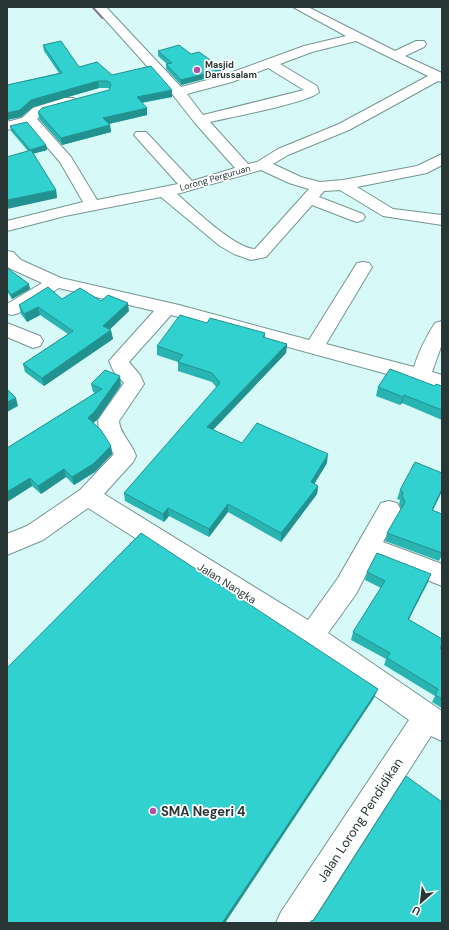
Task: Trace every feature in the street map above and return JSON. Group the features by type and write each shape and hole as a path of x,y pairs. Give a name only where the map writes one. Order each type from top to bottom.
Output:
{"street":[{"path":"100,7 178,92 200,120 245,170"},
{"path":"299,7 395,56 440,77"},
{"path":"178,92 227,79 308,49 358,37"},
{"path":"395,56 420,44"},
{"path":"200,120 295,98 312,92 312,89 269,63"},
{"path":"262,165 283,152 344,127 440,77"},
{"path":"31,120 30,117 38,111 85,97"},
{"path":"7,126 31,120"},
{"path":"31,120 66,160 93,206"},
{"path":"141,135 189,186"},
{"name":"Lorong Perguruan","path":"7,226 63,211 165,192 262,165 300,182 315,193 343,185 422,170 442,159"},
{"path":"343,185 389,213 442,220"},
{"path":"165,192 220,239 250,255 259,254 274,235 315,193 357,216"},
{"path":"7,256 15,264 56,282 168,308 363,362 442,382"},
{"path":"314,348 363,267"},
{"path":"12,309 56,282"},
{"path":"9,546 35,533 88,496 125,456 124,452 110,432 108,424 108,420 134,384 131,377 119,365 119,361 168,308"},
{"path":"421,376 429,350 442,327"},
{"path":"7,329 33,341"},
{"name":"Jalan Nangka","path":"88,496 311,636 435,722"},
{"path":"311,636 347,586 370,547 389,510"},
{"path":"370,547 442,574"},
{"name":"Jalan Lorong Pendidikan","path":"292,923 435,722"}],"building":[{"path":"61,41 79,67 97,62 112,75 151,66 172,90 137,97 147,108 103,118 110,125 61,138 38,112 42,108 109,90 111,84 108,81 98,81 31,100 20,110 7,113 7,85 62,73 43,45"},
{"path":"179,45 191,54 199,52 223,69 181,80 166,64 172,63 158,51"},
{"path":"27,122 46,145 30,150 10,126"},
{"path":"31,150 56,190 7,200 7,157"},
{"path":"7,268 29,284 11,295 7,289"},
{"path":"48,287 62,299 80,288 101,301 108,295 128,303 103,326 111,330 42,378 23,364 73,331 38,307 24,314 19,305"},
{"path":"180,315 207,323 210,318 265,333 263,337 287,344 207,427 242,443 257,423 328,454 311,482 318,486 281,533 228,504 209,529 168,508 163,514 124,493 220,383 212,373 178,362 183,355 157,346"},
{"path":"390,369 435,386 436,384 442,386 442,410 404,395 403,397 378,387"},
{"path":"105,370 120,376 95,411 88,418 101,430 111,446 93,464 72,477 64,469 38,486 30,478 7,492 7,448 102,389 91,384"},
{"path":"7,389 16,398 7,402"},
{"path":"415,462 442,473 442,489 432,510 442,514 442,553 387,533 405,502 402,495 403,492 400,490"},
{"name":"SMA Negeri 4","path":"141,533 378,689 222,923 7,923 7,668"},
{"path":"377,553 431,574 408,619 442,639 440,648 442,649 442,699 435,695 438,689 387,658 390,653 353,632 385,581 367,572"},
{"path":"406,776 442,802 442,923 310,923 314,920"}],"waterway":[{"path":"93,7 103,18"}],"place":[{"name":"Masjid Darussalam","path":"197,70"},
{"name":"SMA Negeri 4","path":"153,811"}]}
